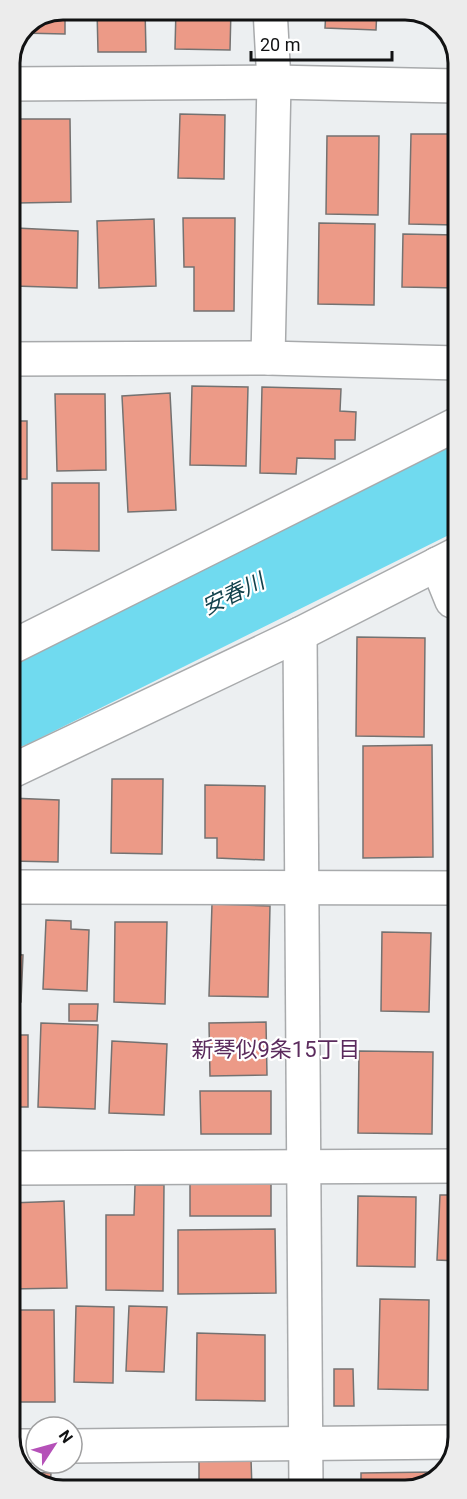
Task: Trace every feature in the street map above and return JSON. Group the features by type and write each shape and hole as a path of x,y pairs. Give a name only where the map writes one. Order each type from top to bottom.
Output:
{"street":[{"path":"267,358 274,82 271,20"},
{"path":"20,84 274,82 447,86"},
{"path":"20,359 267,358 447,363"},
{"path":"20,643 447,429"},
{"path":"20,767 300,634 447,559"},
{"path":"300,634 306,1480"},
{"path":"20,887 447,888"},
{"path":"20,1168 447,1166"},
{"path":"84,1446 447,1442"}],"building":[{"path":"65,20 65,34 31,33 46,23"},
{"path":"97,20 145,20 146,52 98,52"},
{"path":"176,20 231,20 230,50 175,49"},
{"path":"325,20 376,20 376,30 325,28"},
{"path":"180,114 225,115 224,179 178,178"},
{"path":"20,119 70,119 71,202 20,203"},
{"path":"411,134 447,134 447,225 409,224"},
{"path":"327,136 379,136 378,215 326,214"},
{"path":"183,218 235,218 234,311 194,311 194,267 184,267"},
{"path":"154,219 156,286 99,288 97,221"},
{"path":"319,223 375,224 374,305 318,304"},
{"path":"20,228 78,231 77,288 20,286"},
{"path":"403,234 447,235 447,288 402,287"},
{"path":"192,386 248,387 246,466 190,465"},
{"path":"262,387 341,389 340,411 356,412 355,440 335,440 335,459 297,458 296,474 260,473"},
{"path":"170,393 176,510 128,512 122,396"},
{"path":"55,394 105,394 106,470 57,471"},
{"path":"20,421 27,421 27,479 20,479"},
{"path":"52,483 99,483 99,551 52,550"},
{"path":"357,637 425,638 424,737 356,736"},
{"path":"432,745 433,857 363,858 363,746"},
{"path":"112,779 163,779 162,854 111,853"},
{"path":"205,785 265,786 264,860 217,858 217,838 205,838"},
{"path":"20,798 59,800 58,862 20,861"},
{"path":"212,904 270,906 268,997 209,996"},
{"path":"46,920 71,921 71,929 89,930 87,991 43,989"},
{"path":"115,922 167,922 165,1004 114,1002"},
{"path":"382,932 431,933 429,1012 381,1011"},
{"path":"20,955 23,955 20,1002"},
{"path":"69,1004 98,1004 97,1021 69,1021"},
{"path":"266,1022 267,1075 210,1076 209,1023"},
{"path":"41,1023 98,1025 95,1109 38,1107"},
{"path":"20,1035 28,1035 28,1107 20,1107"},
{"path":"112,1041 167,1044 164,1115 109,1113"},
{"path":"359,1051 433,1052 432,1134 358,1133"},
{"path":"200,1091 271,1091 271,1134 201,1134"},
{"path":"190,1176 271,1176 271,1216 190,1216"},
{"path":"135,1185 164,1185 163,1291 106,1290 106,1215 134,1215"},
{"path":"440,1195 447,1195 447,1260 437,1260"},
{"path":"358,1196 416,1197 415,1267 357,1266"},
{"path":"64,1201 67,1288 20,1289 20,1203"},
{"path":"275,1229 276,1293 178,1294 178,1230"},
{"path":"380,1299 429,1300 428,1390 378,1389"},
{"path":"76,1306 114,1307 113,1383 74,1382"},
{"path":"129,1306 167,1307 164,1372 126,1371"},
{"path":"20,1310 54,1310 55,1402 20,1402"},
{"path":"197,1333 265,1335 265,1401 196,1400"},
{"path":"334,1369 353,1369 354,1406 334,1406"},
{"path":"251,1459 252,1480 199,1479 199,1460"},
{"path":"428,1472 405,1480 361,1480 361,1473"}],"waterway":[{"name":"安春川","path":"20,700 447,488"}],"district":[{"name":"新琴似9条15丁目","path":"276,1049"}]}
